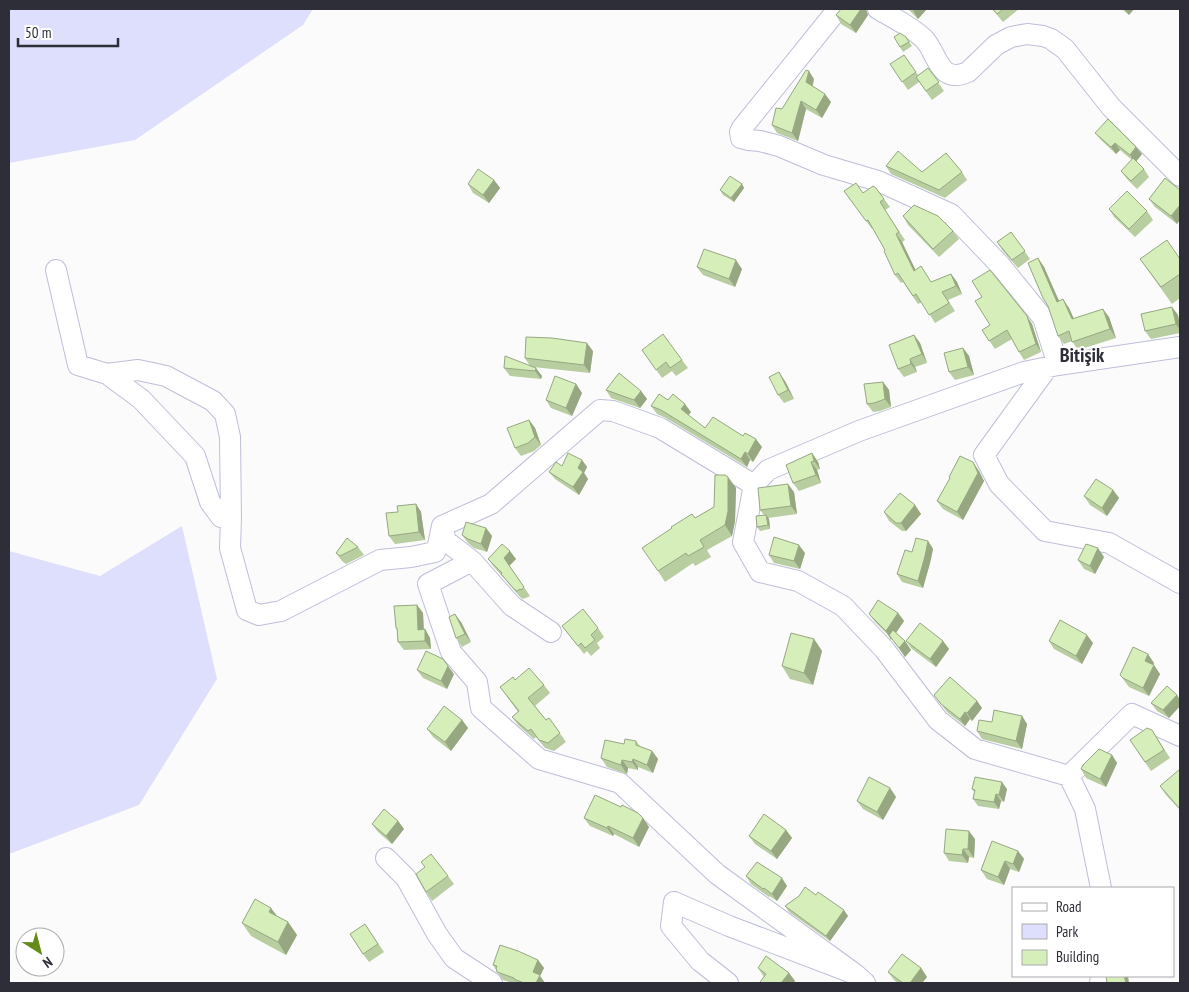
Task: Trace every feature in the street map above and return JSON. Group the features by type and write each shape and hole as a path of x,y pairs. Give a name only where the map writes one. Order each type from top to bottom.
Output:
{"street":[{"path":"838,9 742,128 740,132 741,138 760,140 824,165 878,181 950,214 1000,265 1043,318 1053,366 984,455 999,484 1045,531 1109,543 1180,583"},
{"path":"878,9 913,29 926,40 942,69 952,74 968,72 996,46 1010,37 1027,34 1051,39 1065,49 1111,107 1180,176"},
{"path":"56,270 78,365 108,374 141,399 195,456 210,502 221,517 231,518"},
{"path":"1101,887 1085,809 1069,776 976,749 938,720 884,649 843,606 798,581 760,572 743,542 754,485 768,470 859,431 1024,372 1180,347"},
{"path":"108,374 138,370 166,376 213,401 225,414 230,438 230,548 247,610 259,615 281,611 380,560 435,552 442,526"},
{"path":"442,526 491,504 600,410 613,410 660,428 754,485"},
{"path":"442,526 446,541 472,561 512,606 551,632"},
{"path":"472,561 428,584 451,652 476,682 481,708 539,760 620,783 717,874 860,978"},
{"path":"1069,776 1132,714 1180,736"},
{"path":"386,858 406,878 437,934 454,958 492,983"},
{"path":"728,983 700,961 671,926 674,902 860,978"}],"green space":[{"path":"9,9 313,9 303,25 135,140 9,163"},
{"path":"182,526 217,679 139,805 9,854 9,551 100,576"}],"building":[{"path":"841,9 861,9 850,25 836,15"},
{"path":"993,9 1003,9 997,14"},
{"path":"900,33 909,42 900,47 894,37"},
{"path":"904,55 916,72 902,82 890,64"},
{"path":"928,68 939,82 926,91 916,77"},
{"path":"806,70 809,71 806,82 825,94 816,110 801,101 792,133 772,125 776,108 782,109"},
{"path":"1108,119 1136,147 1130,155 1115,143 1111,147 1095,133"},
{"path":"898,151 922,172 946,153 962,172 939,190 886,166"},
{"path":"1133,158 1144,169 1131,181 1121,171"},
{"path":"478,169 494,180 483,195 468,184"},
{"path":"730,176 742,184 731,198 720,190"},
{"path":"1165,178 1180,190 1180,205 1171,216 1149,199"},
{"path":"856,183 863,193 873,186 884,199 880,202 899,232 896,234 914,271 921,266 931,282 951,274 956,286 942,292 949,303 929,315 916,294 913,296 898,273 895,275 885,250 868,220 866,221 844,191"},
{"path":"1127,191 1147,211 1129,229 1109,209"},
{"path":"914,205 938,216 953,231 933,249 903,216"},
{"path":"1011,232 1025,251 1012,260 997,242"},
{"path":"1167,240 1180,259 1180,274 1161,287 1140,259"},
{"path":"704,249 736,260 729,279 697,267"},
{"path":"1038,258 1057,302 1063,299 1072,319 1103,309 1110,329 1072,342 1069,331 1058,336 1048,306 1028,263"},
{"path":"990,270 1027,316 1036,344 1019,352 1007,330 989,341 982,330 990,325 975,301 982,297 972,281"},
{"path":"1172,307 1176,324 1145,331 1141,314"},
{"path":"663,334 682,360 670,368 666,362 656,370 642,350"},
{"path":"914,335 922,354 910,359 911,364 898,369 889,345"},
{"path":"526,337 552,338 587,343 584,365 525,358"},
{"path":"963,348 968,367 949,372 944,353"},
{"path":"505,356 536,368 535,371 504,368"},
{"path":"779,372 788,390 778,395 769,377"},
{"path":"619,373 641,391 634,400 606,390"},
{"path":"555,376 576,384 566,408 546,400"},
{"path":"883,382 885,399 867,404 864,384"},
{"path":"659,394 668,400 673,394 685,404 681,409 705,428 713,417 743,436 745,433 756,439 748,454 745,452 741,459 661,410 651,406"},
{"path":"529,420 535,437 528,443 515,448 507,428"},
{"path":"568,453 582,460 578,468 583,472 573,487 549,472 556,462 562,466"},
{"path":"812,453 814,461 811,462 816,475 793,483 786,465"},
{"path":"960,456 973,462 978,473 957,512 937,501"},
{"path":"715,475 725,475 728,477 728,511 725,525 700,540 704,547 688,556 686,553 658,571 642,548 692,514 695,518 714,507"},
{"path":"1096,479 1113,490 1102,508 1084,496"},
{"path":"788,484 791,506 760,510 758,488"},
{"path":"900,493 915,505 901,523 896,523 884,512"},
{"path":"416,504 419,532 389,536 386,513 398,512 397,506"},
{"path":"766,515 768,525 757,527 756,516"},
{"path":"466,522 486,528 481,544 462,535"},
{"path":"774,537 799,545 794,561 769,555"},
{"path":"347,538 358,547 340,556 336,553"},
{"path":"916,538 928,541 918,581 897,574 905,550 912,552"},
{"path":"502,544 510,551 504,558 524,587 521,590 517,591 514,589 488,559"},
{"path":"1086,544 1098,548 1090,566 1078,560"},
{"path":"878,600 898,613 886,631 869,614"},
{"path":"417,605 418,630 425,629 425,641 398,642 394,606"},
{"path":"583,609 598,628 591,635 595,640 585,648 581,643 578,646 562,626"},
{"path":"455,614 465,634 456,638 449,617"},
{"path":"1060,620 1087,635 1076,656 1049,641"},
{"path":"920,623 943,641 930,659 906,641"},
{"path":"893,630 905,641 899,648 889,635"},
{"path":"791,633 814,639 804,673 782,666"},
{"path":"1133,647 1148,654 1145,661 1154,665 1143,688 1120,675"},
{"path":"426,651 443,659 448,666 441,681 417,670"},
{"path":"529,668 544,685 528,698 546,720 549,718 560,733 548,743 539,740 531,729 528,731 512,717 519,711 500,687 513,677 515,680"},
{"path":"950,677 977,701 960,719 941,704 934,695"},
{"path":"1167,686 1177,695 1163,710 1151,703"},
{"path":"444,706 462,720 445,742 427,729"},
{"path":"994,710 1022,716 1016,741 977,731 979,720 992,722"},
{"path":"1147,728 1152,730 1164,750 1145,762 1130,740"},
{"path":"625,739 636,741 636,745 652,751 647,765 633,759 632,762 622,760 621,765 601,758 605,740 624,744"},
{"path":"1099,749 1112,755 1100,779 1081,769"},
{"path":"1180,769 1180,809 1160,786"},
{"path":"869,777 890,788 877,812 857,801"},
{"path":"975,777 1002,782 999,795 996,794 994,802 973,799 975,790 972,789"},
{"path":"595,795 621,807 622,805 638,813 643,818 633,838 608,826 607,828 584,818"},
{"path":"384,809 398,821 386,836 372,824"},
{"path":"764,814 786,830 771,851 749,836"},
{"path":"946,829 969,831 968,849 963,849 962,855 944,853"},
{"path":"992,841 1018,851 1013,864 1005,861 998,877 981,870"},
{"path":"431,854 448,876 426,892 416,874 425,867 421,862"},
{"path":"757,862 782,878 772,894 746,876"},
{"path":"805,887 816,895 818,892 844,910 826,936 785,906 799,896"},
{"path":"255,899 271,908 269,912 288,922 278,942 242,923"},
{"path":"365,924 378,944 363,954 350,934"},
{"path":"500,945 538,960 533,972 540,975 536,983 524,983 497,972 497,966 493,965"},
{"path":"902,954 921,968 910,983 903,983 888,972"},
{"path":"766,956 789,973 781,983 760,982 766,974 758,968"},
{"path":"1106,977 1124,977 1126,983 1107,983"}],"district":[{"name":"Bitişik","path":"1082,355"}]}
